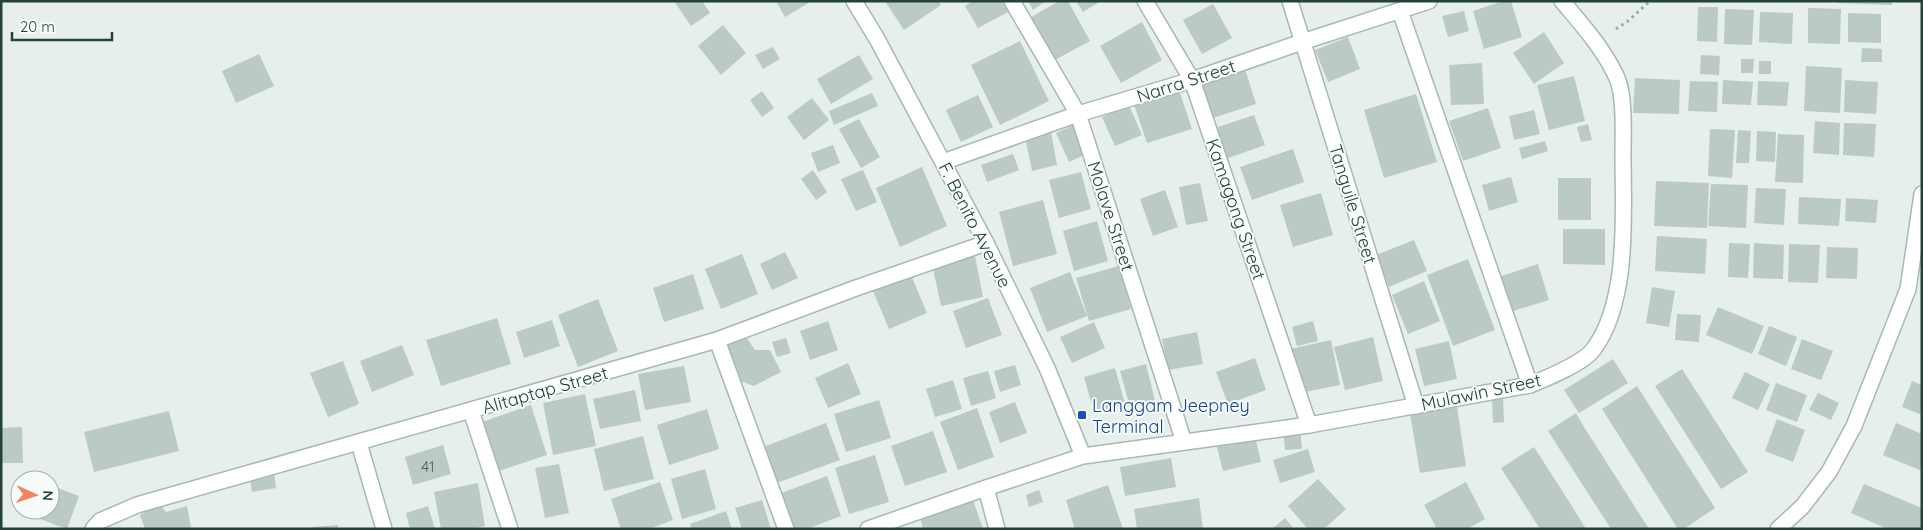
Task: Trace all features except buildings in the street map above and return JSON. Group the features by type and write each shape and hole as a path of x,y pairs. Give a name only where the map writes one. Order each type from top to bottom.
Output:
{"street":[{"name":"F. Benito Avenue","path":"854,1 877,39 986,244 1046,368 1083,456"},
{"name":"Molave Street","path":"1012,1 1078,114 1184,442"},
{"name":"Kamagong Street","path":"1146,1 1192,80 1309,425"},
{"name":"Tanguile Street","path":"1290,1 1416,406"},
{"name":"Narra Street","path":"943,162 1078,114 1192,80 1430,1"},
{"name":"Mulawin Street","path":"868,529 1083,456 1309,425 1530,385 1562,372 1592,351 1603,332 1614,302 1620,272 1623,233 1623,113 1618,80 1596,42 1562,1"},
{"path":"1400,11 1530,385"},
{"path":"1778,529 1802,507 1829,472 1854,426 1915,292 1922,194"},
{"name":"Alitaptap Street","path":"96,525 137,505 717,340 856,288 986,244"},
{"path":"717,340 786,529"},
{"path":"471,411 510,529"},
{"path":"359,443 384,529"},
{"path":"986,488 997,529"}],"path":[{"path":"1596,42 1628,21 1650,1"}],"place":[{"name":"Langgam Jeepney Terminal","path":"1082,415"}]}
